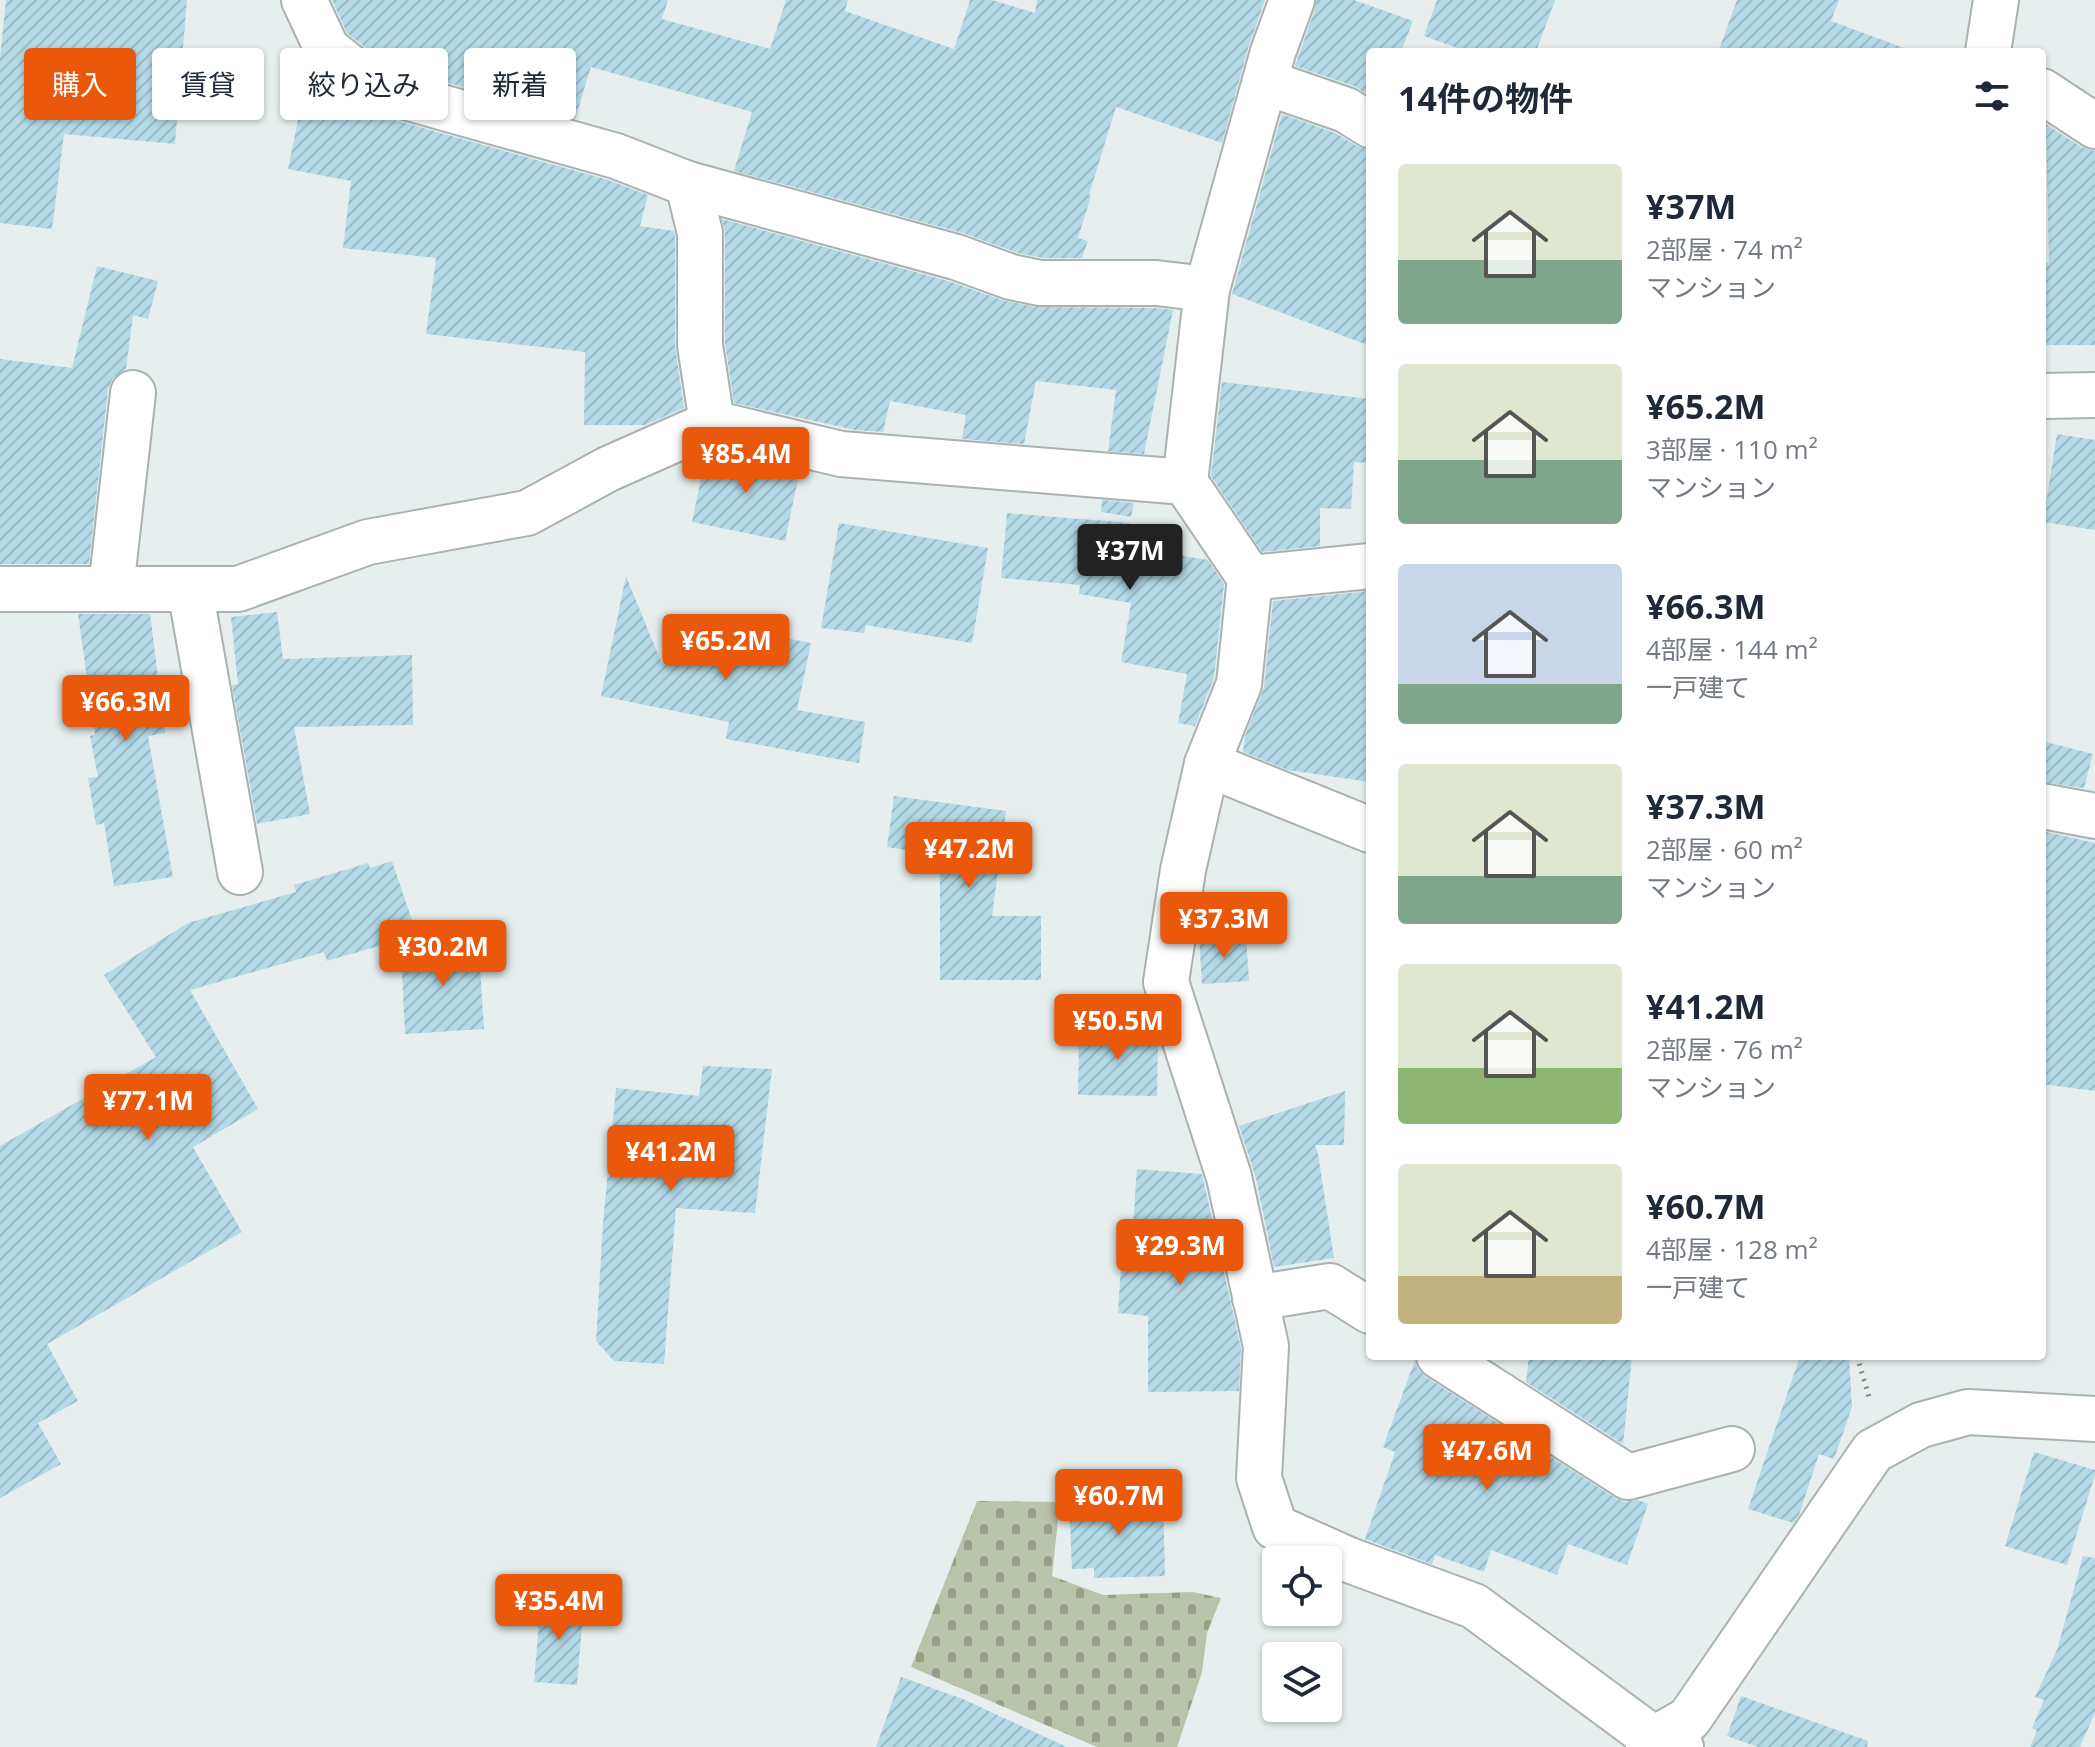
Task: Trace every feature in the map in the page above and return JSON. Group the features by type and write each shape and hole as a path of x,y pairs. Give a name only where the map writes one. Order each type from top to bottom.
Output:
{"street":[{"path":"304,0 327,49 377,89 616,156 688,184 956,257 1011,277 1040,283 1156,283 1207,289"},
{"path":"1292,0 1273,52 1207,289 1185,482 1250,578 1239,684 1207,764 1183,870 1166,982 1229,1177 1266,1346 1259,1478 1275,1527 1349,1560 1474,1606 1661,1744 1689,1719 1873,1451 1921,1425 1968,1412 2095,1419"},
{"path":"1989,48 1996,0"},
{"path":"1265,82 1346,110 1366,122"},
{"path":"2046,94 2095,126"},
{"path":"688,184 700,233 700,345 712,423"},
{"path":"111,589 133,393"},
{"path":"2046,396 2095,395"},
{"path":"0,589 238,589 368,542 527,513 608,469 712,423 841,454 1185,482"},
{"path":"1250,578 1366,566"},
{"path":"190,589 240,872"},
{"path":"1207,764 1366,828"},
{"path":"2046,807 2095,816"},
{"path":"1255,1298 1330,1286 1366,1308"},
{"path":"1456,1360 1489,1368 1628,1477 1732,1449"}],"green space":[{"path":"977,1501 1060,1502 1052,1576 1103,1595 1193,1592 1221,1598 1207,1633 1202,1672 1177,1747 1097,1747 911,1667"}],"building":[{"path":"6,0 187,0 183,48 152,48 152,120 177,120 175,144 64,134 52,229 0,223 0,57"},
{"path":"332,0 668,0 662,19 770,49 786,0 848,0 845,11 954,49 970,0 992,0 1035,13 1037,0 1265,0 1222,143 1116,107 1078,238 1088,241 1082,258 1043,258 1018,253 963,233 734,171 752,112 591,67 576,116 576,48 464,48 464,87 448,83 448,48 366,48 347,33"},
{"path":"1316,0 1354,0 1413,21 1403,48 1366,48 1366,94 1354,86 1295,66"},
{"path":"1437,0 1555,0 1537,48 1457,48 1424,36"},
{"path":"1737,0 1839,0 1831,21 1904,48 1719,48"},
{"path":"1282,114 1335,133 1366,149 1366,344 1232,294"},
{"path":"298,120 394,120 608,180 648,195 640,226 674,231 675,236 675,345 684,408 645,425 584,425 585,352 426,334 436,258 343,248 351,181 288,169"},
{"path":"2046,124 2081,147 2095,151 2095,345 2046,345 2046,263 2049,263"},
{"path":"722,219 1035,307 1173,310 1144,454 1108,451 1116,390 1036,381 1024,444 962,439 966,415 890,401 883,432 855,430 734,403 725,343 725,233"},
{"path":"97,266 158,281 148,319 133,315 126,369 113,378 108,389 89,564 0,564 0,359 72,368"},
{"path":"1222,382 1366,399 1366,463 1354,462 1351,509 1320,508 1320,546 1262,552 1211,476"},
{"path":"2057,434 2095,440 2095,530 2046,522"},
{"path":"719,450 800,470 785,541 692,522 703,457"},
{"path":"1102,500 1134,503 1131,517 1101,512"},
{"path":"1007,513 1130,523 1125,546 1208,560 1224,584 1214,678 1195,726 1178,723 1187,674 1121,662 1131,603 1079,594 1080,585 1001,578"},
{"path":"839,523 988,548 972,643 866,625 864,633 821,628"},
{"path":"626,576 662,664 672,615 811,643 797,710 865,722 859,763 726,739 729,722 601,696"},
{"path":"1366,591 1366,781 1288,770 1243,752 1245,736 1264,687 1273,601"},
{"path":"277,612 283,659 412,655 413,725 294,727 310,814 257,824 232,685 238,684 231,617"},
{"path":"78,614 150,614 165,733 148,736 173,877 114,886 104,823 96,825 88,778 98,777 90,736 95,735"},
{"path":"2046,742 2093,754 2084,788 2046,783"},
{"path":"894,796 1006,811 992,916 1041,916 1041,980 940,980 940,855 887,847"},
{"path":"2046,832 2095,843 2095,1091 2046,1085"},
{"path":"392,861 417,935 327,961 324,952 190,990 258,1109 193,1147 242,1232 47,1344 78,1401 38,1423 61,1464 0,1498 0,1146 156,1057 104,975 188,923 296,892 294,885 368,863 370,868"},
{"path":"1246,935 1249,981 1202,984 1199,938"},
{"path":"478,937 484,1029 405,1034 401,954"},
{"path":"1079,1027 1154,1028 1158,1037 1157,1096 1078,1095"},
{"path":"703,1066 772,1069 755,1213 676,1208 664,1364 614,1361 596,1341 616,1088 699,1096"},
{"path":"1345,1091 1344,1145 1315,1145 1334,1258 1274,1267 1256,1178 1239,1126"},
{"path":"1137,1169 1202,1174 1241,1348 1239,1391 1148,1392 1148,1316 1118,1313 1121,1266 1130,1267"},
{"path":"1415,1360 1417,1368 1426,1377 1615,1498 1648,1504 1627,1565 1568,1544 1557,1575 1491,1550 1484,1572 1435,1555 1432,1564 1365,1539 1395,1452 1383,1447"},
{"path":"1529,1360 1632,1360 1623,1444 1526,1382"},
{"path":"1799,1360 1849,1360 1852,1407 1834,1459 1819,1454 1799,1515 1793,1523 1748,1509"},
{"path":"2034,1452 2095,1470 2067,1565 2005,1546"},
{"path":"1163,1496 1165,1576 1094,1578 1094,1568 1072,1569 1069,1501"},
{"path":"2083,1556 2095,1558 2095,1713 2080,1747 2030,1747 2037,1731 2032,1728 2044,1700 2035,1697 2057,1650"},
{"path":"541,1598 584,1602 577,1685 534,1682"},
{"path":"901,1677 963,1699 1067,1747 876,1747"},
{"path":"1741,1696 1868,1741 1867,1747 1758,1747 1727,1736"}]}
